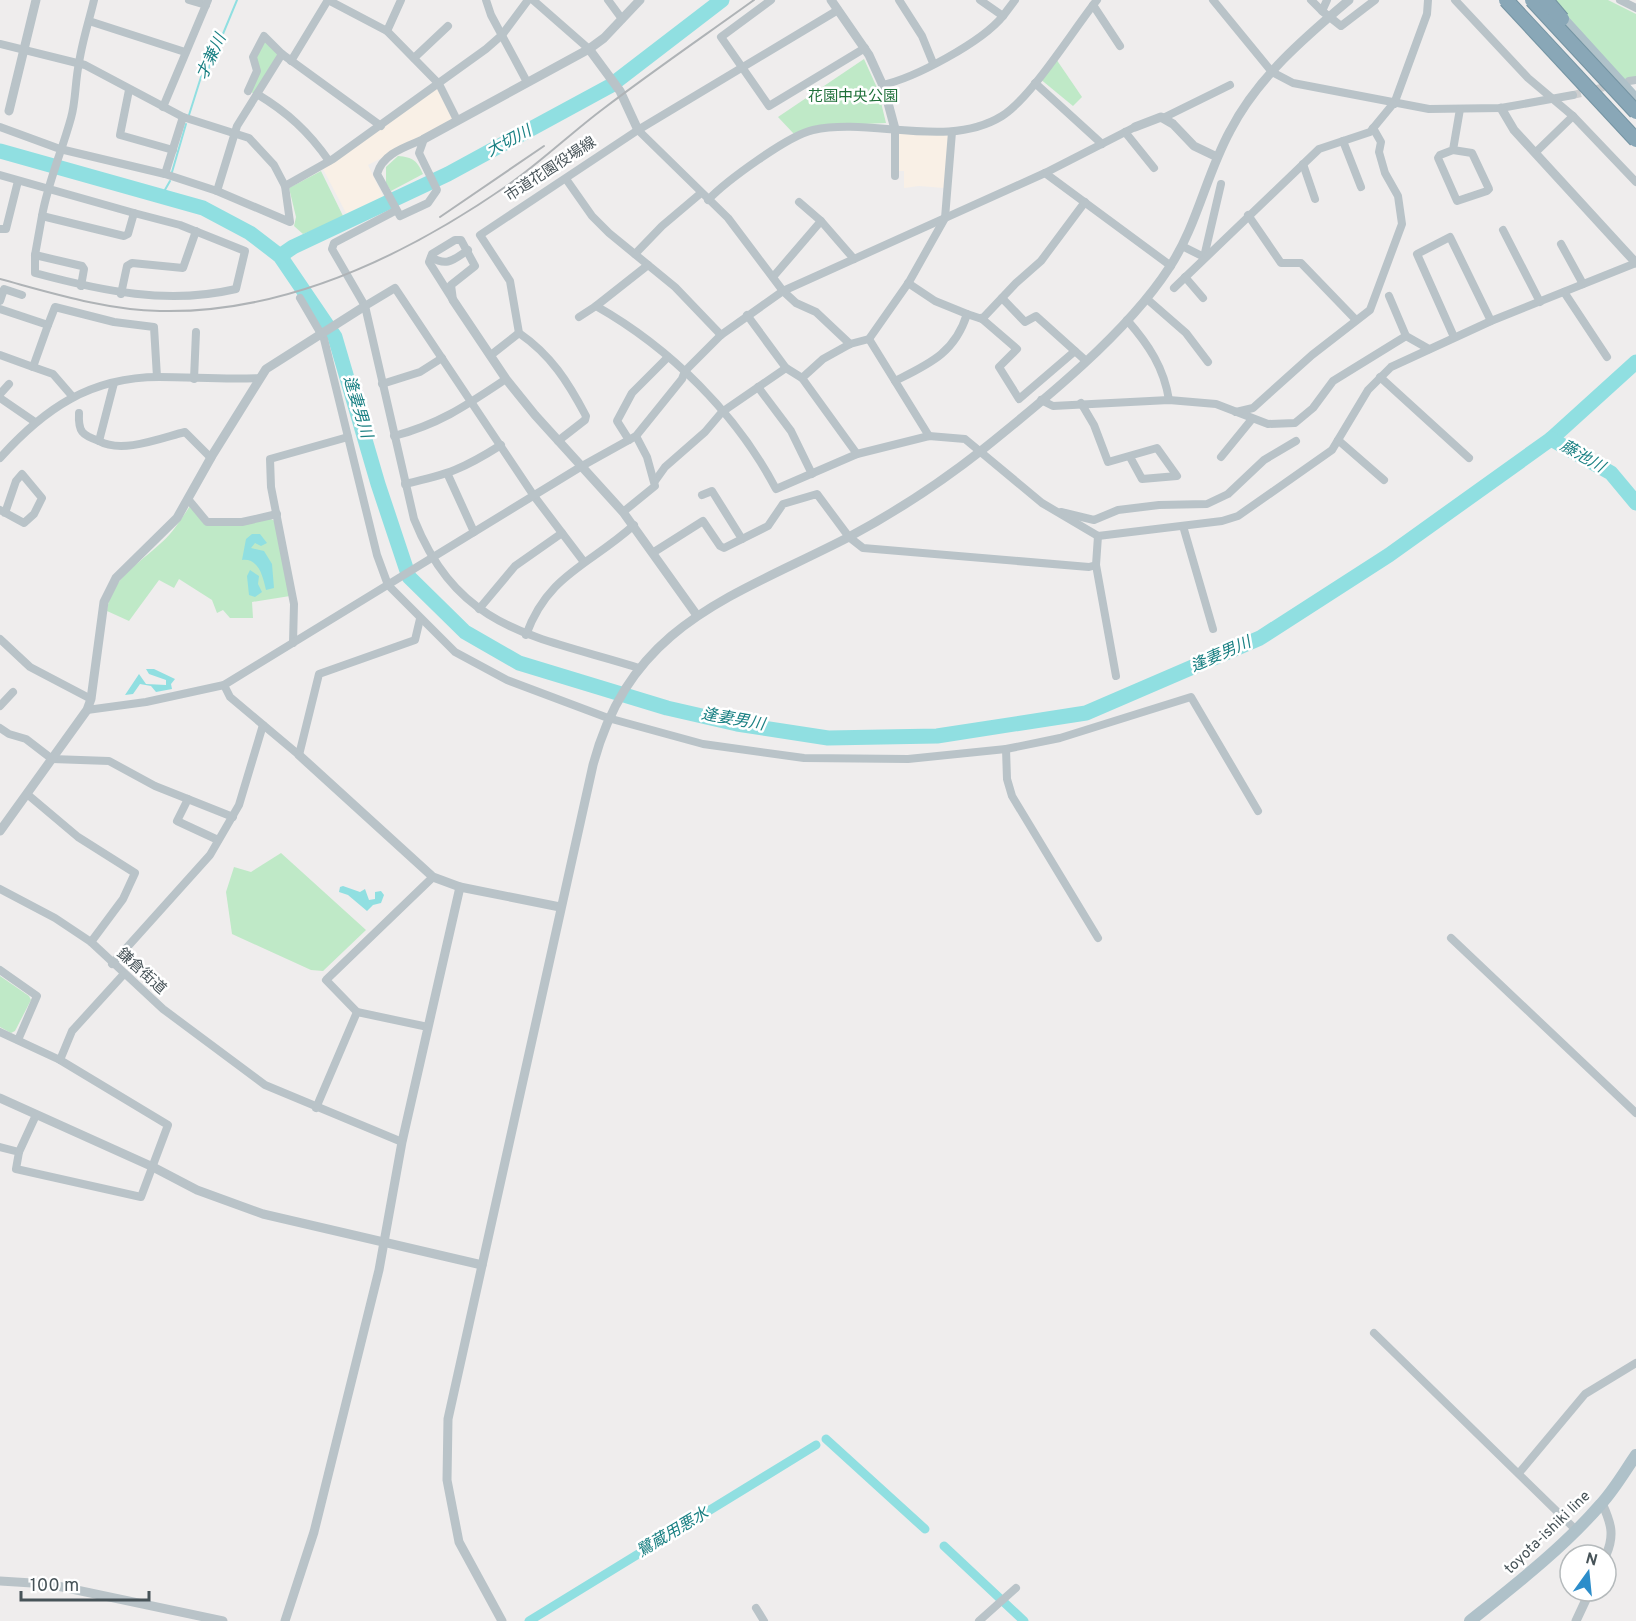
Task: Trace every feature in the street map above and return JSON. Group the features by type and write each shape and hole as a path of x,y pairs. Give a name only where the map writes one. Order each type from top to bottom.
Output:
{"highway":[{"path":"1506,0 1636,140"},
{"path":"1532,0 1636,112"},
{"path":"1546,0 1636,112"}],"main road":[{"path":"1500,0 1636,146"},
{"path":"1546,0 1636,100"},
{"name":"toyota-ishiki line","path":"1470,1621 1516,1584 1576,1530 1602,1503 1636,1455"}],"street":[{"path":"9,111 36,0"},
{"path":"0,175 49,188 196,231 245,251 236,289 181,297 121,294 35,273 35,255 42,216 49,188 59,150 72,116 79,63 94,0"},
{"path":"163,107 207,2 189,0"},
{"path":"291,61 328,0 387,31 439,84 457,120"},
{"path":"387,31 402,0"},
{"path":"486,0 527,82"},
{"path":"285,186 329,161 439,84 502,35 528,0"},
{"path":"533,0 589,49 620,91 638,130 728,218 783,291 796,303 816,312 850,344"},
{"path":"608,0 622,19"},
{"path":"403,149 418,153 436,190 435,196 405,216 400,216 395,211 377,174 382,161 403,149 424,139 589,49 604,38 640,0"},
{"path":"771,0 721,37 741,69 769,106 865,48"},
{"path":"831,0 865,48 882,85 895,129 895,176"},
{"path":"899,0 922,36 933,63"},
{"path":"980,0 1003,16"},
{"path":"882,85 976,41 993,29 1015,0"},
{"path":"1213,0 1272,72 1293,83 1429,109 1501,108 1556,100 1573,95"},
{"path":"1311,0 1341,26 1375,0"},
{"path":"1325,14 1327,0"},
{"path":"502,1621 459,1542 447,1480 448,1419 560,907 593,765 610,713 636,672 657,648 696,614 849,537 891,513 979,452 1041,400 1127,320 1147,299 1171,266 1182,246 1218,157 1246,104 1325,14 1348,0"},
{"path":"1182,246 1204,257 1209,257 1248,215 1323,146 1370,132 1394,104 1427,14 1428,0"},
{"path":"1455,0 1528,78 1573,116 1636,182"},
{"path":"1620,0 1636,8"},
{"path":"708,200 728,180 811,130 895,129 952,132 980,126 1003,116 1035,83 1095,2 1120,46"},
{"name":"市道花園役場線","path":"519,333 510,281 480,235 638,130 838,10"},
{"path":"89,21 185,52"},
{"path":"414,57 448,26"},
{"path":"248,91 257,71 253,57 264,36 291,61 381,126"},
{"path":"0,44 79,63 183,117 249,138 274,165 285,186 291,216 290,222 286,223 217,190 165,174 59,150 0,127"},
{"path":"217,190 234,134 282,54"},
{"path":"1035,83 1102,144"},
{"path":"87,711 146,702 224,685 582,466 632,438 682,379 685,371 721,335 783,291 1046,173 1135,127 1163,118 1230,85"},
{"path":"129,90 120,135 173,150"},
{"path":"257,94 284,110 308,132 329,161"},
{"path":"776,489 858,454 929,436 965,439 1051,509 1098,536 1222,521 1238,516 1332,450 1368,390 1391,367 1491,321 1636,263 1514,130 1501,108"},
{"path":"1453,150 1460,109"},
{"path":"1536,152 1573,116"},
{"path":"165,174 183,117"},
{"path":"1163,118 1173,124 1194,146 1218,157"},
{"path":"1235,412 1253,408 1370,310 1402,224 1398,196 1386,173 1379,152 1381,142 1373,128"},
{"path":"802,378 823,359 850,344 869,339 908,284 945,218 952,132"},
{"path":"1125,132 1154,168"},
{"path":"418,153 424,139"},
{"path":"1343,141 1361,187"},
{"path":"1453,150 1472,153 1489,189 1487,191 1457,201 1438,159 1440,155 1453,150"},
{"path":"1303,164 1315,199"},
{"path":"1046,173 1171,266"},
{"path":"566,179 592,216 675,287 721,335"},
{"path":"0,229 6,229 18,181"},
{"path":"1174,288 1204,257 1221,184"},
{"path":"635,254 662,226 701,193"},
{"path":"799,202 821,221 854,259"},
{"path":"981,318 1041,261 1085,202"},
{"path":"395,211 332,246 336,258 365,306 414,519 432,558 454,586 479,609 526,635 636,672"},
{"path":"42,216 124,236 128,234 134,213"},
{"path":"1248,215 1281,263 1301,263 1356,320"},
{"path":"773,277 821,221"},
{"path":"1503,230 1540,302"},
{"path":"121,294 127,266 132,263 181,269 185,266 196,231"},
{"path":"1454,337 1417,254 1450,237 1491,321"},
{"path":"451,285 475,266 461,240 455,240 431,257 429,262 441,282 507,379 558,441 634,525 696,614"},
{"path":"1561,244 1583,284"},
{"path":"431,257 441,264 449,263 468,250"},
{"path":"35,255 81,266 84,269 81,285"},
{"path":"579,317 648,265"},
{"path":"1185,277 1203,298"},
{"path":"441,282 451,285"},
{"path":"908,284 935,302 981,318 1017,349 999,367 1019,399 1075,351"},
{"path":"451,285 453,300"},
{"path":"0,831 87,711 91,699 108,589 126,565 159,538 177,518 266,369 395,288 534,496 584,562"},
{"path":"0,301 4,289 22,295"},
{"path":"1564,292 1607,357"},
{"path":"1389,296 1406,336 1430,349"},
{"path":"300,298 322,332 377,555 390,583 420,620 455,652 493,673 703,744 804,758 908,759 1006,749 1060,738 1191,697 1258,811"},
{"path":"1002,298 1025,322 1036,316 1085,360"},
{"path":"1147,299 1186,333 1208,362"},
{"path":"596,306 635,328 685,371 722,412 762,464 783,504"},
{"path":"33,367 55,307 114,322 154,327 157,377"},
{"path":"0,309 48,325"},
{"path":"895,381 942,356 963,328 967,314"},
{"path":"747,315 786,368 802,378 858,454"},
{"path":"1127,320 1150,348 1159,364 1169,400"},
{"path":"194,379 196,332"},
{"path":"491,355 519,333 540,347 556,365 586,416 585,420 558,441"},
{"path":"1041,400 1053,406 1169,400 1216,404 1269,424 1295,423 1313,408 1333,381 1406,336"},
{"path":"869,339 929,436"},
{"path":"0,355 53,374 72,396"},
{"path":"382,384 420,372 442,357"},
{"path":"655,481 632,438 618,421 632,393 668,357"},
{"path":"623,512 655,486 655,481 665,466 705,432 722,412 786,368"},
{"path":"0,458 35,422 72,396 114,383 157,377 261,378"},
{"path":"1380,377 1469,458"},
{"path":"394,436 427,427 507,379"},
{"path":"99,441 114,383"},
{"path":"9,384 0,396 35,422"},
{"path":"758,387 791,431 812,474"},
{"path":"1081,403 1094,424 1108,462 1157,448 1177,476 1142,479 1130,457"},
{"path":"79,413 79,430 83,435 108,446 143,445 185,432 211,458"},
{"path":"1221,457 1252,419"},
{"path":"293,643 294,604 271,487 270,459 348,437"},
{"path":"1338,440 1384,480"},
{"path":"1051,509 1094,520 1118,510 1159,505 1207,504 1228,494 1264,460 1296,441"},
{"path":"405,484 448,475 466,467 501,445"},
{"path":"22,474 42,498 34,514 24,523 3,512 15,481 22,474"},
{"path":"448,475 474,532"},
{"path":"702,495 712,491 742,539"},
{"path":"654,552 703,521 722,548 768,526 783,504 817,494 849,537 863,548 889,552 1089,567 1096,565"},
{"path":"188,500 207,522 242,522 277,514"},
{"path":"526,635 533,617 553,587 634,525"},
{"path":"1183,526 1213,629"},
{"path":"479,609 515,566 562,533"},
{"path":"1098,536 1096,565 1116,676"},
{"path":"299,756 319,674 415,640 420,620"},
{"path":"0,639 30,667 91,699"},
{"path":"224,685 230,697 433,877 460,887 560,907"},
{"path":"0,706 13,692"},
{"path":"112,964 210,855 233,817 245,791 263,725"},
{"path":"0,728 9,735 26,739 52,759 109,761 127,773 233,817"},
{"path":"1006,749 1007,779 1012,796 1098,938"},
{"path":"27,794 78,837 135,873 123,899 91,942"},
{"path":"188,799 177,821 218,840"},
{"path":"428,1027 357,1012 327,980 433,877"},
{"path":"285,1621 315,1532 384,1242 402,1142 460,887"},
{"name":"鎌倉街道","path":"0,889 55,918 91,942 123,975 163,1009 260,1081 316,1108 402,1142"},
{"path":"1451,938 1636,1113"},
{"path":"0,970 37,996 18,1040"},
{"path":"60,1060 72,1030 123,975"},
{"path":"316,1108 357,1012"},
{"path":"0,1032 60,1060 168,1125 141,1197 16,1169 20,1152 36,1115"},
{"path":"0,1098 153,1167 197,1190 263,1214 482,1265"},
{"path":"0,1147 20,1152"},
{"path":"1374,1333 1576,1530"},
{"path":"1519,1473 1585,1394 1636,1363"},
{"path":"1602,1503 1612,1528 1612,1543"},
{"path":"0,1581 48,1584 223,1621"},
{"path":"979,1621 1016,1588"},
{"path":"1576,1621 1584,1603"},
{"path":"756,1608 764,1621"}],"shaded area":[{"path":"436,86 454,120 368,165 384,198 347,215 323,169"},
{"path":"897,132 949,134 944,188 919,186 904,188 904,171 896,171"}],"green space":[{"path":"1546,0 1608,0 1636,14 1636,77 1615,82"},
{"path":"264,39 279,54 254,94 250,91 259,72 254,57"},
{"path":"1054,56 1082,97 1073,106 1039,78"},
{"name":"花園中央公園","path":"864,59 878,90 886,123 816,126 794,134 778,117"},
{"path":"398,156 414,160 423,174 391,191 386,183 386,167"},
{"path":"321,171 344,218 303,234 294,226 296,217 289,188"},
{"path":"190,506 205,525 269,518 275,521 290,596 252,602 253,618 230,618 223,610 217,613 212,600 179,579 174,588 159,580 129,621 107,611 114,589 127,572 169,535"},
{"path":"281,853 366,930 323,971 311,970 232,934 226,892 234,867 251,872"},
{"path":"0,976 29,996 31,1000 15,1031 11,1033 0,1027"}],"water":[{"path":"252,534 260,534 267,543 261,546 255,543 251,548 264,551 272,564 274,588 266,590 262,574 256,565 248,560 242,560 246,539"},
{"path":"250,570 259,576 258,584 262,592 255,597 249,595 247,576"},
{"path":"146,669 154,669 175,679 171,684 172,689 156,692 151,686 140,684 133,694 125,695 139,674 146,684 166,685 166,680 149,674"},
{"path":"340,887 360,892 365,889 369,900 375,899 375,892 381,891 384,895 381,903 373,905 367,911 348,895 339,892"}],"waterway":[{"name":"才兼川","path":"189,115 201,77 208,70 237,0"},
{"name":"大切川","path":"280,256 293,247 448,174 610,86 722,0"},
{"name":"才兼川","path":"172,172 186,124"},
{"name":"逢妻男川","path":"0,151 203,208 250,233 280,256 335,337 378,484 409,577 465,632 519,663 667,708 737,724 828,738 937,736 1086,713 1260,638 1389,555 1551,439 1636,362"},
{"name":"才兼川","path":"162,195 170,181"},
{"name":"藤池川","path":"1551,439 1611,473 1636,503"},
{"name":"鷺蔵用悪水","path":"826,1439 925,1529"},
{"name":"鷺蔵用悪水","path":"529,1621 816,1445"},
{"name":"鷺蔵用悪水","path":"944,1546 1024,1621"}],"tunnel":[{"path":"1573,95 1612,85"}],"railway":[{"path":"0,279 99,304 160,311 207,309 253,302 298,291 343,275 429,235 508,185 603,109 754,0"},
{"path":"440,217 544,146"}]}
